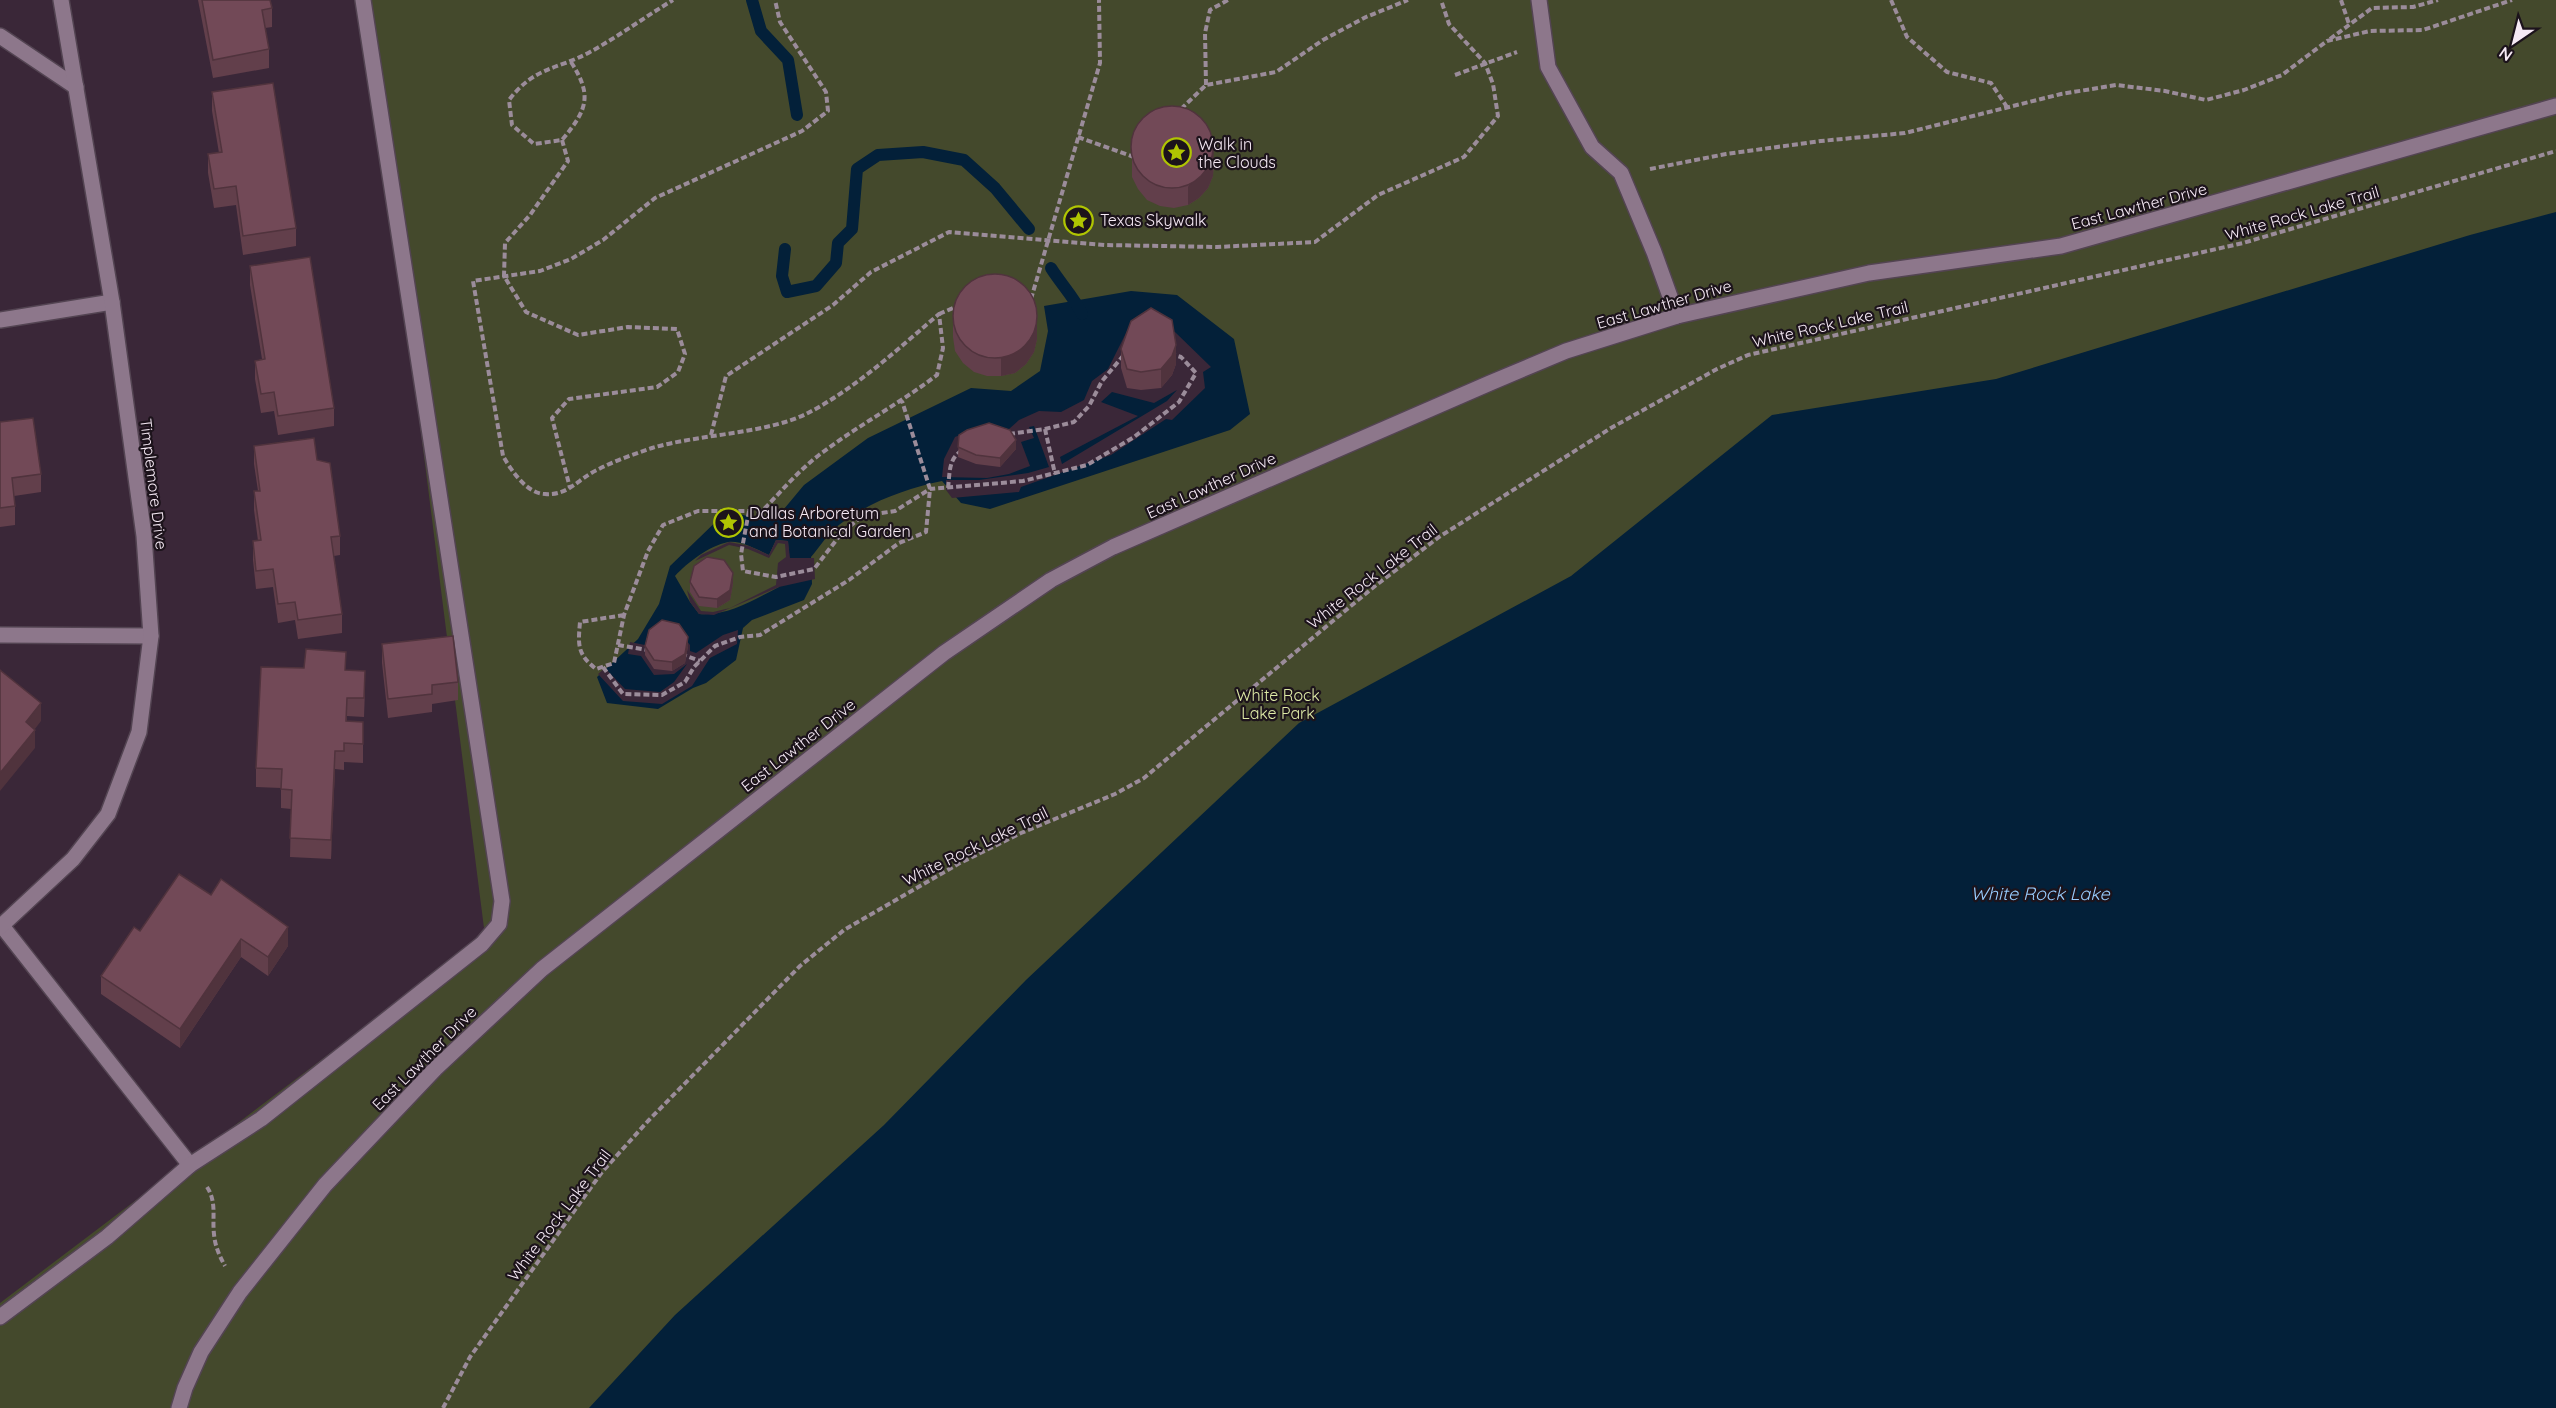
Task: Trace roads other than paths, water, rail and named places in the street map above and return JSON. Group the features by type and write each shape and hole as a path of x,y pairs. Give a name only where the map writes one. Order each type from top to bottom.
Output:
{"street":[{"name":"Timplemore Drive","path":"1,926 73,859 108,814 139,732 151,636 144,536 112,302 61,0"},
{"path":"0,1317 107,1237 190,1165 261,1119 482,944 499,924 502,901 363,0"},
{"path":"1539,0 1548,67 1592,147 1621,173 1654,252 1677,316"},
{"path":"0,36 76,87"},
{"name":"East Lawther Drive","path":"179,1408 201,1352 240,1292 325,1185 435,1069 542,969 944,653 1051,580 1113,547 1479,387 1566,351 1677,316 1869,273 2061,246 2556,106"},
{"path":"0,320 112,302"},
{"path":"0,635 151,636"},
{"path":"1,926 190,1165"}],"water":[{"name":"White Rock Lake","path":"2556,212 2556,1408 589,1408 675,1315 884,1125 1026,980 1299,723 1571,576 1772,415 1996,379 2470,235"},
{"path":"1131,291 1177,295 1234,339 1250,414 1230,430 990,509 961,503 942,481 914,488 872,504 835,528 811,557 812,584 804,600 752,620 743,628 736,660 706,683 658,709 607,703 597,677 638,639 659,604 670,566 728,510 759,520 779,515 804,485 868,438 971,388 1011,391 1040,371 1048,331 1044,306","holes":["776,540 788,541 789,558 779,587 731,610 699,614 675,576 699,555 721,544 738,542 769,555"]}],"waterway":[{"path":"752,0 761,31 788,60 797,115"},
{"path":"785,249 782,276 787,292 816,286 836,263 838,243 852,229 857,169 878,155 923,152 964,160 995,188 1029,229"},
{"path":"1051,268 1082,314"}],"place":[{"name":"Walk in the Clouds","path":"1177,153"},
{"name":"Texas Skywalk","path":"1079,220"},
{"name":"Dallas Arboretum and Botanical Garden","path":"728,522"}],"park label":[{"name":"White Rock Lake Park","path":"1278,704"}]}
